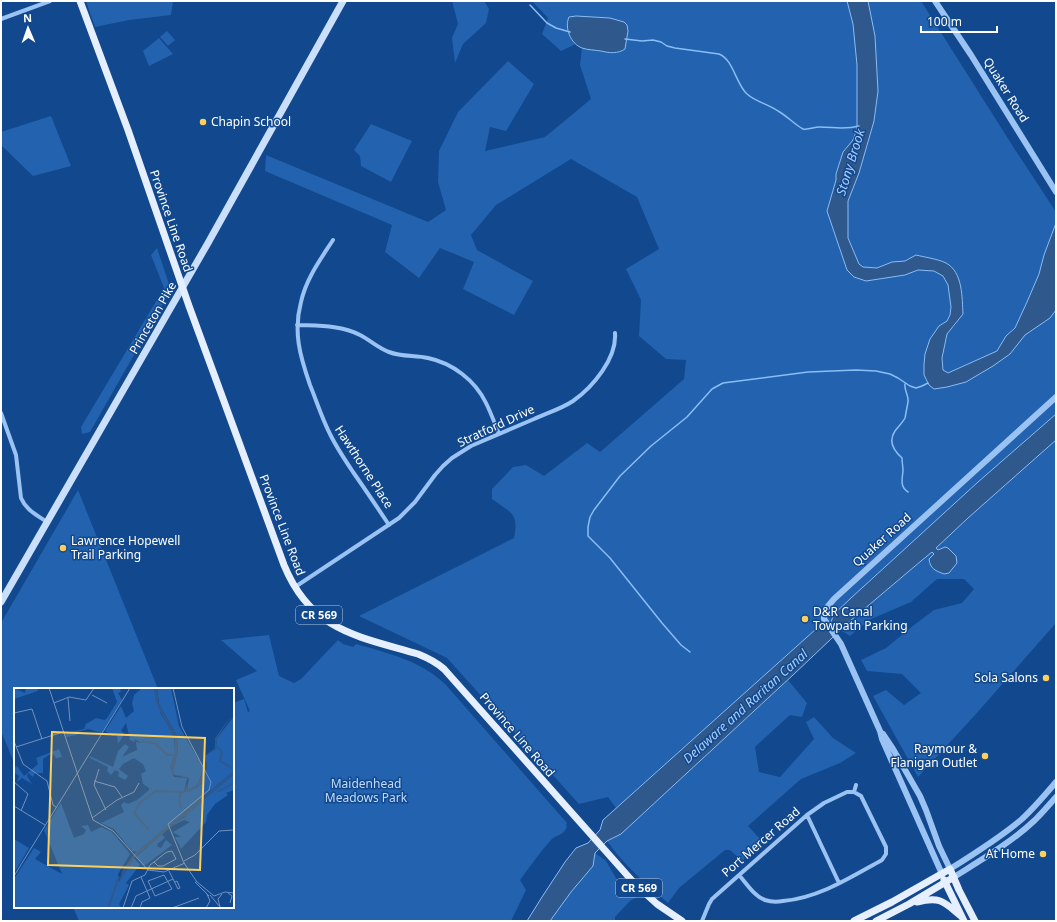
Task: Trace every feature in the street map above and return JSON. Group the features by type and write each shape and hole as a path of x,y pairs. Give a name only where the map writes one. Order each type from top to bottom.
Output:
{"main road":[{"name":"Province Line Road","path":"80,1 128,130 182,288 281,559 295,588 315,612 340,629 351,634 418,654 428,658 440,666 644,894 682,921"},
{"name":"Princeton Pike","path":"1,602 182,288 343,1"},
{"path":"854,921 892,902 950,869 975,921"},
{"path":"942,874 963,919"},
{"path":"876,921 909,904 954,877"},
{"path":"909,904 926,900 937,900 946,904 963,919"}],"street":[{"path":"1,19 50,1"},
{"name":"Quaker Road","path":"936,1 976,62 1056,192"},
{"name":"Hawthorne Place","path":"333,240 313,272 304,292 298,313 298,342 302,363 325,424 339,451 389,525"},
{"path":"297,325 342,328 360,335 388,351 405,356 428,358 448,365 465,376 479,391 486,403 499,434"},
{"name":"Stratford Drive","path":"295,588 399,518 408,510 435,474 452,458 471,446 563,406 582,394 599,375 608,362 615,344 615,333"},
{"name":"Quaker Road","path":"950,869 939,846 920,796 893,749 880,731 849,662 836,636 823,615 824,611 834,599 1056,397"},
{"path":"1,413 15,449 21,498 23,503 30,511 47,522"},
{"name":"Quaker Road","path":"880,731 882,740 942,874"},
{"path":"950,869 1022,819 1036,806 1056,782"},
{"path":"739,875 756,894 766,900 771,902 789,900 801,898 825,890 884,858 888,854 886,847 862,798 858,793 854,792 856,785"},
{"name":"Port Mercer Road","path":"702,921 712,899 807,815 824,803 847,792 854,792"},
{"path":"954,877 994,852 1038,817 1056,797"},
{"path":"807,815 839,883"}],"green space":[{"path":"86,1 173,1 171,15 129,20 95,27"},
{"path":"452,1 484,1 489,9 486,23 463,44 455,63 452,38 458,24"},
{"path":"532,1 847,1 853,24 857,65 857,129 853,140 843,152 827,211 847,270 905,275 918,270 934,271 943,276 948,285 951,307 950,315 947,321 939,326 924,364 924,375 929,385 1010,354 1024,335 1050,318 1056,310 1056,414 978,482 851,598 834,614 831,622 823,629 816,629 616,808 608,797 579,804 447,658 359,616 514,538 515,523 512,514 492,499 492,489 513,467 526,465 544,476 587,443 600,452 684,379 686,360 666,359 639,336 641,300 626,269 659,249 637,197 571,159 496,205 471,235 477,250 533,281 514,315 463,289 474,262 440,248 419,278 385,252 392,225 265,171 266,155 428,222 446,210 438,182 439,151 458,112 508,61 534,84 506,131 490,127 485,151 545,137 591,99 580,65 582,48 617,53 580,17 576,16 568,31 572,40 576,44 561,51 542,34 548,18"},
{"path":"868,1 921,1 1056,212 1056,223 1044,255 1039,274 1015,328 1006,336 997,351 948,373 943,370 942,358 947,334 956,324 959,280 909,258 905,261 892,262 877,268 863,267 859,264 848,238 848,201 859,173 874,121 878,91 875,36"},
{"path":"167,31 175,40 168,46 160,37"},
{"path":"159,38 173,54 149,66 143,51"},
{"path":"51,116 71,166 33,176 1,145 1,132"},
{"path":"371,124 412,141 391,182 361,166 360,156 354,150"},
{"path":"157,248 171,290 90,432 82,434 81,427 164,288 151,255"},
{"path":"1056,440 1056,623 918,777 873,696 886,690 904,705 921,693 902,674 867,671 861,660 886,648 934,610 962,603 974,589 964,579 937,579 911,602 869,620 850,636 842,631 850,621 932,552 949,573 957,563 948,548 945,547 938,550 936,548"},
{"path":"78,490 158,688 14,688 14,763 1,731 1,623"},
{"name":"Maidenhead Meadows Park","path":"269,635 279,676 294,683 301,679 338,640 343,644 353,647 356,644 404,659 426,669 446,685 567,823 565,830 551,840 520,880 526,890 511,921 79,921 73,908 234,908 234,703 244,699 248,712 250,711 236,680 257,671 221,640"},
{"path":"788,680 807,703 802,717 790,715 755,747 759,772 780,777 814,739 806,722 814,717 833,738 856,753 840,763 801,779 748,826 763,842 742,861 730,850 725,850 679,888 668,903 628,866 607,841 621,834"},
{"path":"595,853 606,861 623,890 637,897 630,901 615,917 615,921 550,921 571,892 593,866"}],"water":[{"name":"Stony Brook","path":"847,1 868,1 875,36 878,91 874,121 859,173 848,201 848,238 859,264 863,267 877,268 892,262 905,261 916,255 935,259 952,267 959,279 962,293 963,314 947,334 942,358 943,370 948,373 997,351 1006,336 1015,328 1039,274 1044,255 1056,223 1056,310 1050,318 1025,335 1010,354 966,382 934,389 929,385 924,375 925,354 930,339 939,326 947,321 950,315 951,307 948,285 943,276 934,271 918,270 905,275 866,281 854,277 847,270 827,211 843,152 853,140 857,129 857,65 853,24"},
{"path":"569,17 610,18 624,22 627,25 628,31 625,49 619,52 610,53 578,46 572,39 567,26"},
{"name":"Delaware and Raritan Canal","path":"1056,414 1056,440 936,548 938,550 945,547 948,548 956,556 957,563 949,573 944,574 936,571 932,567 929,559 934,554 932,552 921,561 850,621 621,834 607,841 595,853 593,866 571,892 550,921 527,921 565,862 576,848 588,843 600,830 603,820 816,629 823,629 831,622 834,614 851,598 978,482"}],"waterway":[{"path":"530,5 547,23 556,28 570,32"},
{"path":"625,39 642,41 653,40 675,48 719,54 728,61 743,90 747,94 781,113 803,129 819,127 849,128 859,126"},
{"path":"690,652 681,645 610,558 588,536 590,517 620,476 651,446 687,417 712,389 723,383 808,372 856,370 876,371 890,374 916,388 928,383"},
{"path":"905,384 908,400 905,418 893,435 892,445 902,458 902,483 905,490 908,492"}],"place":[{"name":"Chapin School","path":"203,122"},
{"name":"Lawrence Hopewell Trail Parking","path":"63,548"},
{"name":"D&R Canal Towpath Parking","path":"805,619"},
{"name":"Sola Salons","path":"1046,678"},
{"name":"Raymour & Flanigan Outlet","path":"985,756"},
{"name":"At Home","path":"1043,854"}]}
